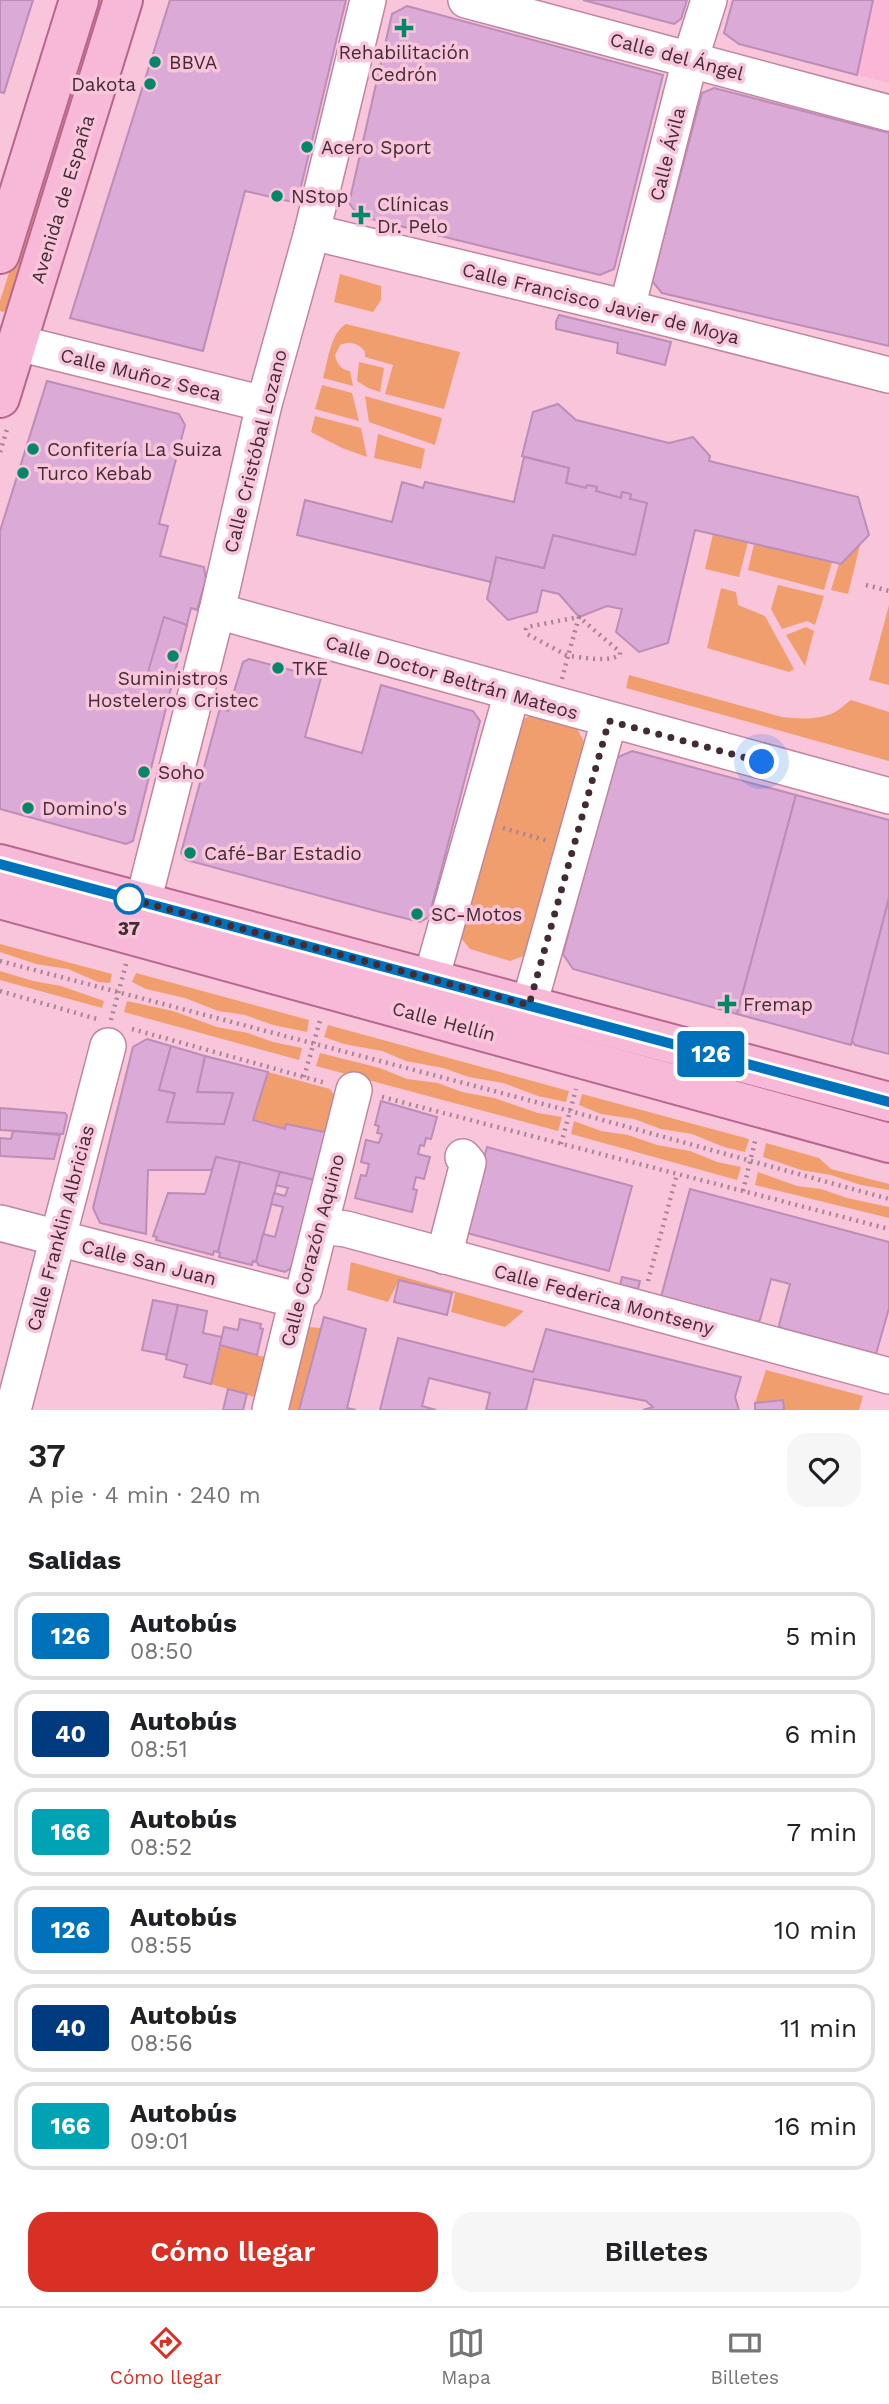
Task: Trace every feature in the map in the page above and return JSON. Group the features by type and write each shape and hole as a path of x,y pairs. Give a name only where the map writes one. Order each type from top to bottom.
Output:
{"main road":[{"path":"0,254 79,0"},
{"name":"Avenida de España","path":"0,398 124,0"},
{"name":"Calle Hellín","path":"0,864 889,1102"},
{"name":"Calle Hellín","path":"0,899 889,1143"}],"street":[{"name":"Calle Cristóbal Lozano","path":"143,902 217,611 264,404 312,232 368,0"},
{"name":"Calle del Ángel","path":"466,0 889,113"},
{"name":"Calle Ávila","path":"627,308 709,0"},
{"name":"Calle Francisco Javier de Moya","path":"312,232 627,308 889,376"},
{"name":"Calle Muñoz Seca","path":"18,343 264,404"},
{"name":"Calle Doctor Beltrán Mateos","path":"217,611 889,796"},
{"path":"431,979 512,692"},
{"path":"529,1005 573,848 593,716"},
{"name":"Calle Franklin Albricias","path":"13,1410 109,1034"},
{"name":"Calle Corazón Aquino","path":"270,1410 298,1296 304,1290 320,1233 354,1090"},
{"path":"444,1256 468,1163 463,1157"},
{"name":"Calle San Juan","path":"0,1223 289,1298 298,1296"},
{"name":"Calle Federica Montseny","path":"320,1233 329,1227 346,1229 889,1376"}],"path":[{"path":"866,585 889,591"},
{"path":"579,617 620,652 620,655 617,658 600,659 568,656 527,634 527,627 579,617"},
{"path":"579,617 562,679 585,684 593,716"},
{"path":"476,820 573,848"},
{"path":"0,961 570,1111 889,1199"},
{"path":"109,1034 126,963"},
{"path":"0,991 109,1034 303,1077 889,1229"},
{"path":"303,1077 322,1013"},
{"path":"561,1144 578,1081"},
{"path":"743,1191 758,1130"},
{"path":"647,1286 677,1174"}],"shaded area":[{"path":"96,0 105,0 8,309 3,312 0,311 0,301"},
{"path":"873,0 889,0 889,83 857,75"},
{"path":"340,274 381,286 381,300 373,312 334,302"},
{"path":"346,324 460,352 444,409 385,394 393,365 365,357 363,349 354,344 340,345 335,355 340,366 350,371 353,386 323,378 330,348 336,334"},
{"path":"359,362 384,368 380,392 357,381"},
{"path":"322,385 352,393 359,421 315,409"},
{"path":"365,396 442,418 435,445 369,422"},
{"path":"315,416 361,428 367,457 311,432"},
{"path":"378,434 425,449 421,469 374,458"},
{"path":"713,534 748,542 739,577 705,569"},
{"path":"754,544 832,562 824,590 748,570"},
{"path":"860,545 848,594 831,590 839,564"},
{"path":"778,585 824,596 815,625 807,621 782,629 771,609"},
{"path":"721,588 736,592 738,605 765,616 794,669 789,672 707,648"},
{"path":"889,605 889,685 869,680"},
{"path":"806,627 814,631 805,666 786,635"},
{"path":"629,675 782,717 821,717 836,712 851,700 889,712 889,761 626,688"},
{"path":"532,715 576,727 584,742 526,955 510,961 470,949 459,936 519,721"},
{"path":"0,944 112,974 110,983 98,982 68,969 36,964 0,952"},
{"path":"0,971 61,986 104,1001 102,1008 0,980"},
{"path":"136,973 309,1020 307,1032 273,1025 245,1015 218,1011 185,998 146,989 132,982"},
{"path":"127,1001 173,1011 217,1027 302,1048 299,1060 124,1012"},
{"path":"328,1025 569,1091 566,1102 538,1096 503,1083 406,1061 382,1051 344,1044 324,1037"},
{"path":"320,1053 380,1068 407,1079 438,1083 538,1113 562,1117 558,1131 316,1066"},
{"path":"268,1072 330,1089 337,1099 329,1133 286,1124 285,1129 253,1120"},
{"path":"582,1094 749,1139 745,1152 692,1134 661,1129 634,1119 601,1114 579,1105"},
{"path":"574,1121 601,1131 628,1135 741,1167 737,1180 571,1134"},
{"path":"766,1143 819,1158 831,1169 889,1184 889,1190 801,1170 763,1157"},
{"path":"758,1172 797,1186 821,1189 889,1207 889,1218 755,1185"},
{"path":"351,1262 524,1311 505,1327 451,1312 455,1293 399,1280 388,1302 347,1290"},
{"path":"308,1327 321,1328 299,1410 287,1410"},
{"path":"220,1345 268,1358 258,1398 211,1384"},
{"path":"766,1370 863,1396 859,1410 782,1410 782,1400 755,1403"}],"building":[{"path":"0,0 33,0 4,93 0,92"},
{"path":"170,0 346,0 297,203 245,191 203,351 70,318"},
{"path":"583,0 687,0 681,19 674,24"},
{"path":"733,0 873,0 857,75 739,44 724,33"},
{"path":"407,6 663,75 614,269 600,275 359,216 349,203 392,14"},
{"path":"714,88 889,133 889,346 662,293 652,281 702,93"},
{"path":"559,315 671,342 665,365 617,353 618,343 556,329"},
{"path":"47,381 179,414 185,425 159,524 168,526 160,556 204,567 206,579 197,610 191,608 133,841 126,844 0,809 0,531"},
{"path":"558,404 576,420 669,443 693,437 710,456 709,461 858,497 869,535 841,564 695,530 668,643 639,652 616,632 622,609 607,606 579,617 559,594 542,590 537,612 508,620 487,599 496,557 544,568 553,535 635,555 647,503 630,499 631,494 622,492 621,498 596,491 597,487 587,485 586,488 566,483 569,468 522,456 533,412"},
{"path":"524,457 569,468 566,483 586,488 587,485 597,487 596,491 621,498 622,492 631,494 630,499 647,503 635,555 553,535 544,568 496,557 491,582 297,535 305,500 392,522 402,482 423,488 425,482 514,502"},
{"path":"164,617 187,625 171,686 146,679"},
{"path":"249,659 321,678 305,737 362,753 381,685 473,711 480,721 429,917 420,922 380,912 186,860 181,853 220,708 228,711 243,662"},
{"path":"632,751 796,795 737,1014 573,969 563,954 614,759"},
{"path":"796,795 889,820 889,898 851,1045 737,1014"},
{"path":"889,898 889,1054 855,1045 852,1041"},
{"path":"147,1039 171,1046 159,1090 175,1093 167,1122 224,1124 233,1093 197,1092 205,1056 268,1072 253,1120 285,1129 286,1124 329,1133 315,1180 216,1157 212,1170 148,1170 146,1234 100,1223 93,1208 133,1047"},
{"path":"171,1046 205,1056 197,1092 233,1093 224,1124 167,1122 175,1093 159,1090"},
{"path":"381,1101 437,1117 431,1139 426,1138 424,1146 420,1145 418,1154 430,1157 424,1179 416,1177 413,1189 417,1190 412,1212 355,1198 361,1175 366,1176 369,1164 361,1162 366,1140 379,1143 382,1134 377,1133 379,1126 375,1125"},
{"path":"0,1108 65,1113 67,1116 63,1134 0,1130"},
{"path":"13,1131 60,1135 54,1159 0,1156 0,1138 11,1139"},
{"path":"487,1147 632,1186 609,1271 463,1232"},
{"path":"216,1157 240,1162 218,1252 214,1251 213,1255 156,1240 157,1237 153,1236 168,1193 205,1194"},
{"path":"240,1162 280,1172 256,1262 253,1261 252,1265 219,1257 218,1252"},
{"path":"280,1172 315,1180 296,1264 285,1272 258,1265 256,1262 263,1234 275,1237 283,1207 271,1204 274,1193 285,1196 288,1188 276,1185"},
{"path":"690,1189 889,1242 889,1308 876,1354 781,1328 779,1325 790,1284 771,1279 760,1320 757,1322 661,1297"},
{"path":"622,1277 640,1281 638,1289 620,1285"},
{"path":"399,1280 452,1293 447,1315 394,1302"},
{"path":"153,1300 178,1305 167,1355 142,1350"},
{"path":"178,1305 207,1311 203,1333 222,1337 211,1384 184,1377 187,1365 166,1359"},
{"path":"324,1317 366,1329 347,1408 356,1410 299,1410"},
{"path":"240,1319 261,1324 260,1328 263,1329 257,1355 220,1345 224,1327 238,1330"},
{"path":"546,1329 741,1377 735,1397 739,1410 643,1410 653,1407 646,1401 534,1379 526,1410 486,1410 490,1393 429,1378 422,1406 436,1410 380,1410 398,1338 533,1372"},
{"path":"228,1389 247,1394 243,1410 223,1410"},
{"path":"783,1400 784,1410 755,1410 755,1403"}],"bus line":[{"name":"126","path":"0,864 889,1102"}],"place":[{"name":"Rehabilitación Cedrón","path":"404,28"},
{"name":"BBVA","path":"155,62"},
{"name":"Dakota","path":"150,84"},
{"name":"Acero Sport","path":"307,147"},
{"name":"NStop","path":"277,196"},
{"name":"Clínicas Dr. Pelo","path":"361,215"},
{"name":"Confitería La Suiza","path":"33,449"},
{"name":"Turco Kebab","path":"23,473"},
{"name":"Suministros Hosteleros Cristec","path":"173,656"},
{"name":"TKE","path":"278,668"},
{"name":"Soho","path":"144,772"},
{"name":"Domino's","path":"28,808"},
{"name":"Café-Bar Estadio","path":"190,853"},
{"name":"37","path":"129,899"},
{"name":"SC-Motos","path":"417,914"},
{"name":"Fremap","path":"727,1004"}],"route":[{"path":"129,899 119,896 529,1005 609,721 762,762"}]}
